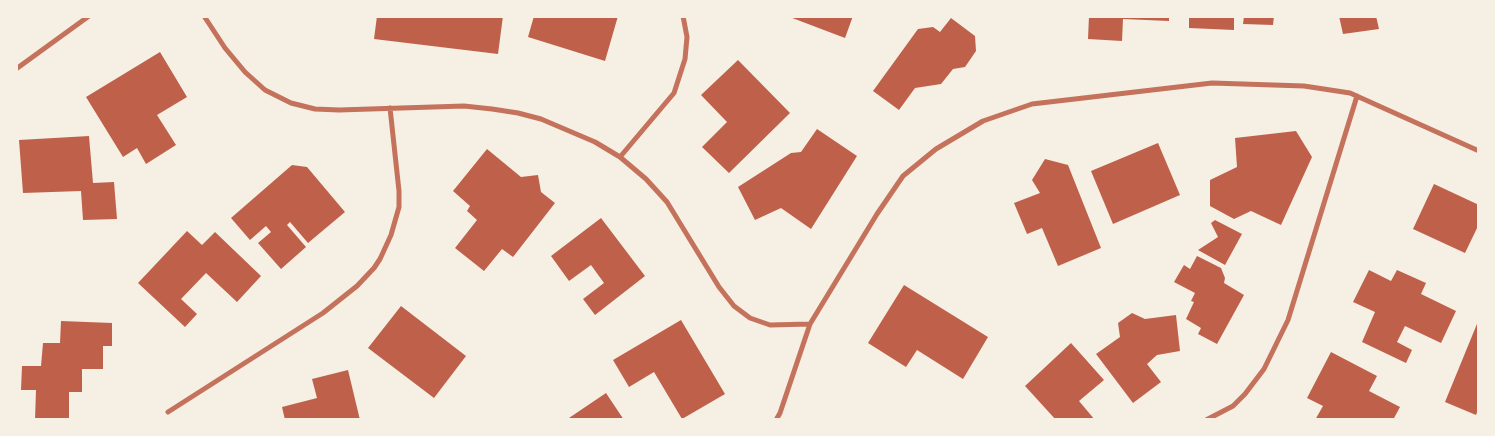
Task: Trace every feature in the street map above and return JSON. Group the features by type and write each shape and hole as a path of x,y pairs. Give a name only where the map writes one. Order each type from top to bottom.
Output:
{"street":[{"path":"16,69 89,16"},
{"path":"204,16 225,48 245,72 265,90 291,103 315,109 339,110 464,106 518,113 541,119 595,142 620,157 646,179 667,202 719,287 734,306 750,318 770,326 810,324"},
{"path":"620,157 674,93 686,59 687,37 683,16"},
{"path":"776,420 810,324 877,214 903,176 936,149 983,121 1032,104 1212,83 1304,86 1350,93 1479,151"},
{"path":"1206,420 1233,406 1246,394 1264,369 1288,320 1357,96"},
{"path":"168,412 323,313 357,286 374,268 385,249 399,207 390,108"}],"building":[{"path":"377,16 503,16 498,54 374,39"},
{"path":"534,16 618,16 605,61 528,37"},
{"path":"787,16 853,16 845,38"},
{"path":"1089,16 1169,16 1169,21 1123,19 1122,41 1088,39"},
{"path":"1189,16 1234,16 1234,30 1189,28"},
{"path":"1244,16 1274,16 1273,25 1243,24"},
{"path":"1339,16 1376,16 1379,29 1343,34"},
{"path":"951,18 975,36 976,51 965,67 953,69 941,84 915,88 899,110 873,91 918,29 933,27 940,32"},
{"path":"160,52 187,97 157,115 176,145 146,164 137,148 123,157 86,97"},
{"path":"738,60 790,113 729,173 702,147 727,122 701,95"},
{"path":"817,129 857,156 811,229 781,208 755,220 738,187 791,153 801,152"},
{"path":"1296,131 1312,157 1281,225 1251,211 1234,219 1210,206 1210,180 1237,167 1235,138"},
{"path":"89,136 93,183 114,182 117,219 83,220 81,191 23,193 19,140"},
{"path":"1158,143 1180,195 1113,224 1091,171"},
{"path":"487,149 521,177 538,175 541,192 555,203 513,257 502,249 484,271 455,248 477,220 467,211 470,206 453,191"},
{"path":"1045,159 1068,165 1101,248 1058,266 1042,228 1027,234 1014,203 1040,193 1032,180"},
{"path":"292,165 307,167 345,212 308,243 290,222 287,225 306,247 281,269 258,243 271,232 266,226 250,240 231,218"},
{"path":"1434,184 1479,205 1479,224 1465,253 1413,229"},
{"path":"601,218 645,276 595,315 583,299 604,283 591,265 569,281 551,256"},
{"path":"1215,220 1242,234 1225,265 1198,250 1218,237 1211,223"},
{"path":"187,231 202,245 215,232 261,276 237,302 206,273 181,299 197,314 185,327 138,283"},
{"path":"1197,256 1221,268 1225,278 1224,283 1244,295 1217,344 1198,334 1201,328 1186,319 1194,302 1191,301 1195,293 1174,282 1184,265 1190,269"},
{"path":"1369,270 1391,281 1397,270 1426,283 1421,294 1456,311 1441,343 1405,326 1397,342 1412,350 1406,363 1362,342 1375,312 1353,302"},
{"path":"904,285 988,337 963,379 917,350 906,367 868,343"},
{"path":"401,306 466,356 434,398 368,348"},
{"path":"1132,313 1145,319 1176,315 1180,351 1157,355 1147,364 1161,382 1133,403 1096,354 1120,337 1118,323"},
{"path":"1479,319 1479,407 1476,415 1445,402"},
{"path":"681,320 725,394 682,419 654,372 629,387 613,360"},
{"path":"61,321 112,323 112,346 103,346 103,369 82,369 82,392 69,392 69,420 35,420 36,390 21,390 22,366 41,366 43,343 60,343"},
{"path":"1071,343 1104,380 1079,401 1095,420 1056,420 1025,386"},
{"path":"1331,352 1377,376 1369,391 1400,407 1393,420 1315,420 1323,406 1307,398"},
{"path":"348,370 360,420 285,420 282,407 317,398 312,379"},
{"path":"606,393 624,420 566,420"}]}
